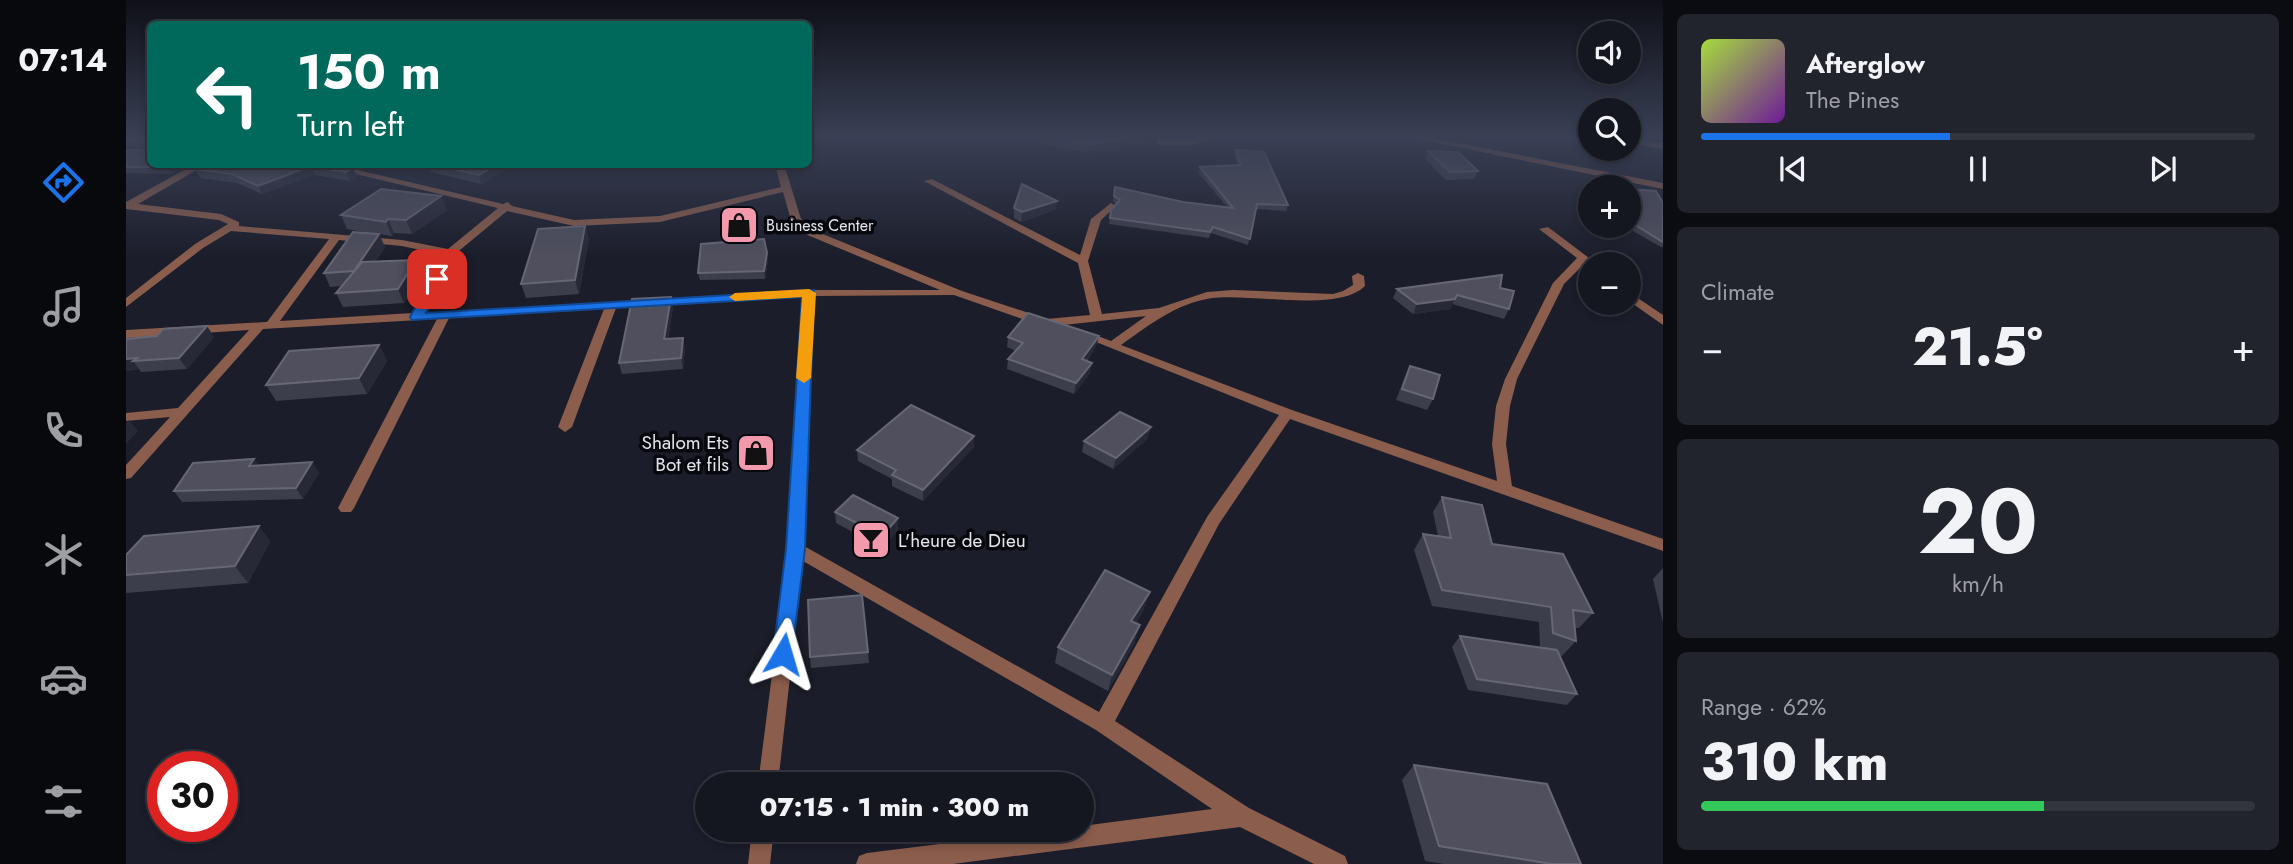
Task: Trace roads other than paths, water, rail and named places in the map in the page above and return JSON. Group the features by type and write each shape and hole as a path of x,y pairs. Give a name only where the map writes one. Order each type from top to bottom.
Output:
{"street":[{"path":"127,206 179,177"},
{"path":"380,177 508,205 574,223 634,222 684,215 784,189"},
{"path":"782,177 801,227 958,293 1113,345 1287,413 1505,487 1663,545"},
{"path":"1619,177 1663,186"},
{"path":"929,181 1083,261"},
{"path":"417,317 450,253 508,205"},
{"path":"127,206 229,219 234,221 232,228"},
{"path":"1097,318 1083,261 1096,219 1111,206"},
{"path":"126,304 199,246 232,228 402,243 450,253"},
{"path":"1544,229 1578,254"},
{"path":"126,474 179,412 265,326 336,237"},
{"path":"1505,487 1499,444 1503,406 1511,379 1559,283 1578,269"},
{"path":"1045,323 1161,311 1207,296 1233,293 1333,297 1347,294 1359,286 1358,276"},
{"path":"126,334 809,293 958,293"},
{"path":"769,772 796,549 809,293"},
{"path":"565,427 612,304"},
{"path":"1641,304 1663,321"},
{"path":"1113,345 1161,311"},
{"path":"346,508 444,316"},
{"path":"126,417 179,412"},
{"path":"1103,724 1213,521 1287,413"},
{"path":"796,549 1103,724 1241,816 1337,864"},
{"path":"867,864 1241,816"},
{"path":"759,864 762,842"}],"place":[{"name":"Business Center","path":"739,225"},
{"name":"Shalom Ets Bot et fils","path":"756,453"},
{"name":"L'heure de Dieu","path":"871,540"}]}
